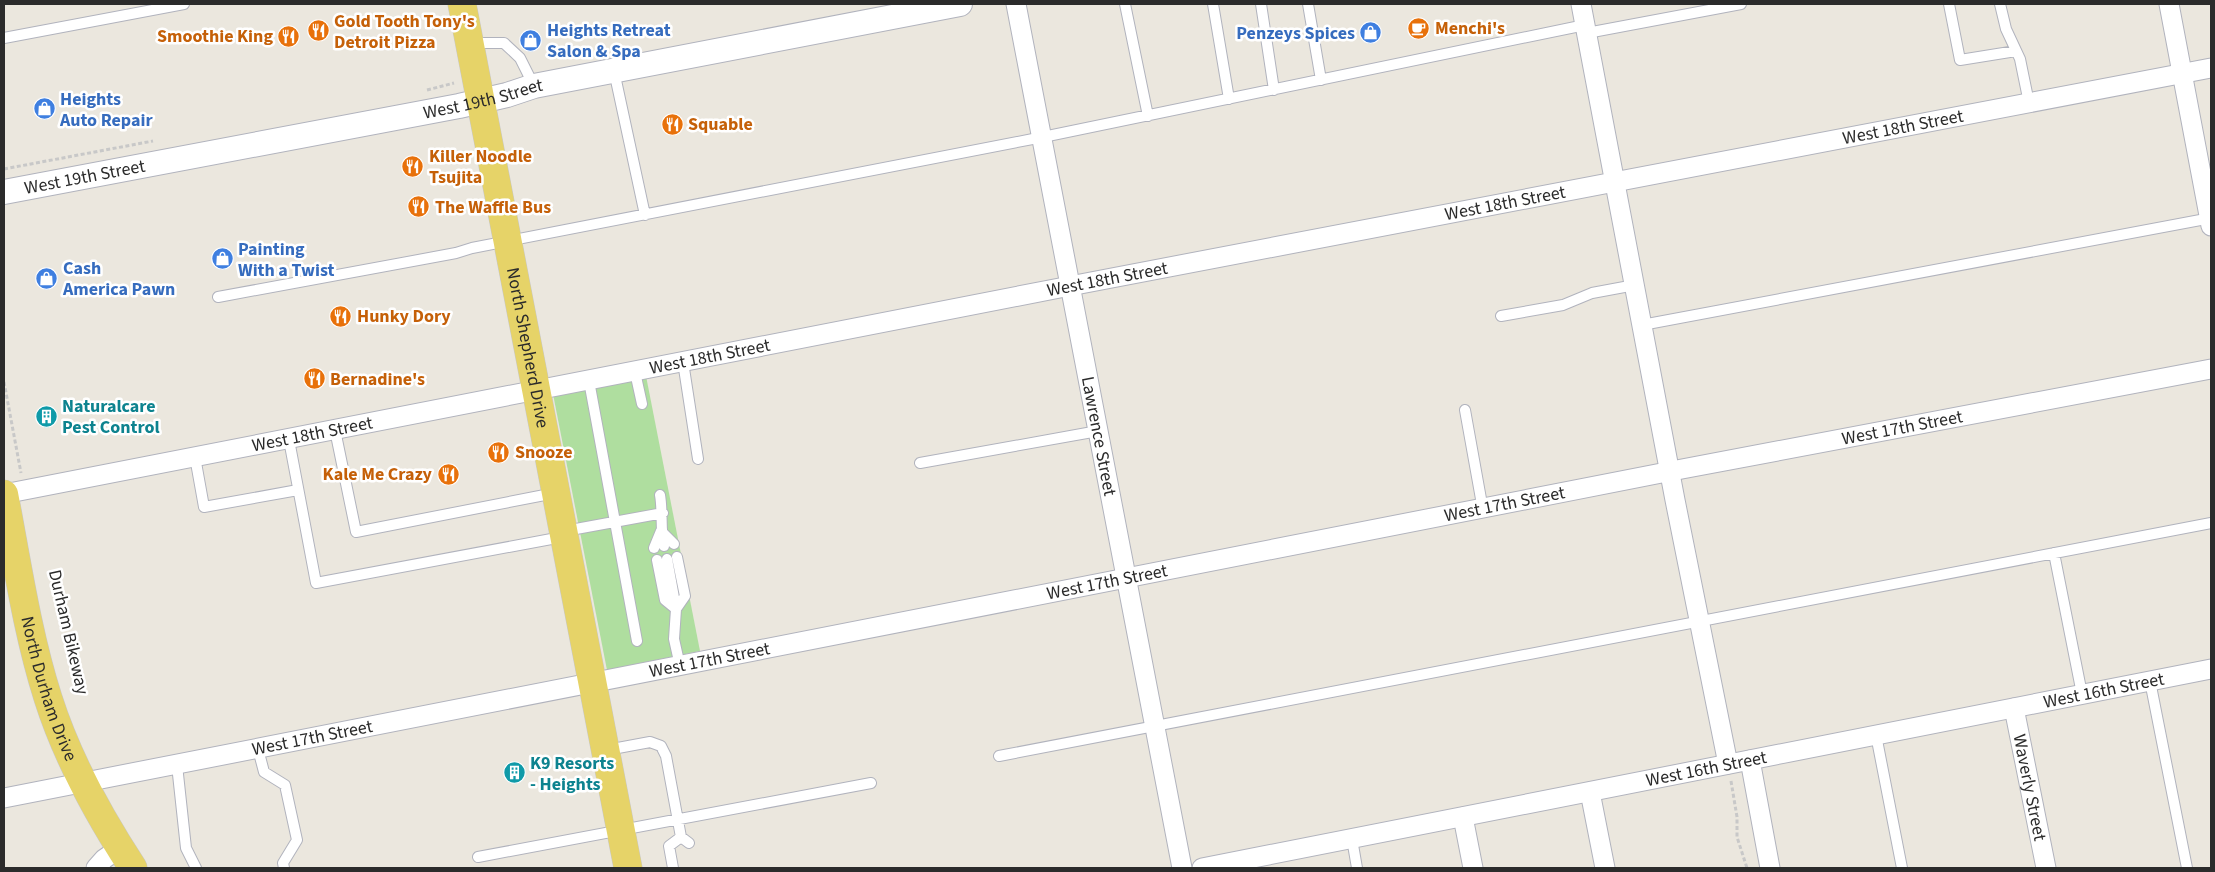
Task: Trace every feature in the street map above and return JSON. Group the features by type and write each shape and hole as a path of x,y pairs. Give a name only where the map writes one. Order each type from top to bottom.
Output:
{"main road":[{"name":"North Shepherd Drive","path":"462,4 628,868"},
{"name":"North Durham Drive","path":"13,484 32,640 48,699 66,746 126,858"}],"street":[{"name":"West 19th Street","path":"4,192 481,101 534,86 920,8 960,4"},
{"name":"Lawrence Street","path":"1016,4 1182,868"},
{"path":"1581,4 1728,764"},
{"path":"2169,4 2211,221"},
{"name":"West 18th Street","path":"13,484 195,457 289,440 1070,286 2211,68"},
{"name":"West 17th Street","path":"4,798 1670,472 2211,369"},
{"name":"West 16th Street","path":"1202,868 1267,862 1352,839 2211,669"},
{"name":"Waverly Street","path":"2014,708 2046,868"},
{"path":"1750,760 1770,868"},
{"path":"1590,792 1605,868"},
{"path":"1463,817 1473,868"},
{"path":"96,868 104,859 126,858"}],"lane":[{"path":"4,38 184,4"},
{"path":"1125,4 1148,116"},
{"path":"1214,4 1229,99"},
{"path":"1261,4 1274,90"},
{"path":"1308,4 1321,80"},
{"path":"218,297 456,253 1321,80 1586,29 1741,4"},
{"path":"1949,4 1960,60 2016,51"},
{"path":"2000,4 2006,29 2020,59 2029,103"},
{"path":"470,43 504,43 520,58 534,86"},
{"path":"614,70 645,215"},
{"path":"1642,325 2211,221"},
{"path":"1501,316 1563,305 1592,293 1634,285"},
{"path":"683,362 698,459"},
{"path":"635,372 642,404"},
{"path":"589,381 637,641"},
{"path":"1465,410 1483,510"},
{"path":"335,430 356,532 556,493"},
{"path":"920,463 1098,431"},
{"path":"289,440 316,583 663,513"},
{"path":"195,457 204,507 298,490"},
{"path":"660,495 663,513 661,531 664,546 661,531"},
{"path":"998,756 1155,728 2211,523"},
{"path":"2054,553 2082,694"},
{"path":"676,608 665,600 667,559 684,596 676,608 674,639 680,666"},
{"path":"2150,681 2187,868"},
{"path":"1876,735 1902,868"},
{"path":"606,750 650,742 661,746 666,756 678,820 685,840 669,846 673,868"},
{"path":"258,749 264,772 285,785 287,794 297,840 282,863 284,868"},
{"path":"177,765 186,848 196,868"},
{"path":"478,857 871,782"},
{"path":"1352,839 1357,868"}],"path":[{"path":"4,382 13,484"},
{"path":"1728,764 1737,817 1737,837 1747,868"}],"green space":[{"path":"646,376 700,651 607,670 553,394"}],"place":[{"name":"Menchi's","path":"1419,28"},
{"name":"Gold Tooth Tony's Detroit Pizza","path":"318,31"},
{"name":"Penzeys Spices","path":"1371,33"},
{"name":"Smoothie King","path":"289,36"},
{"name":"Heights Retreat Salon & Spa","path":"531,40"},
{"name":"Heights Auto Repair","path":"44,109"},
{"name":"Squable","path":"672,124"},
{"name":"Killer Noodle Tsujita","path":"413,166"},
{"name":"The Waffle Bus","path":"419,207"},
{"name":"Painting With a Twist","path":"222,259"},
{"name":"Cash America Pawn","path":"47,278"},
{"name":"Hunky Dory","path":"341,316"},
{"name":"Bernadine's","path":"314,379"},
{"name":"Naturalcare Pest Control","path":"46,416"},
{"name":"Snooze","path":"499,452"},
{"name":"Kale Me Crazy","path":"448,474"},
{"name":"K9 Resorts - Heights","path":"514,773"}]}
